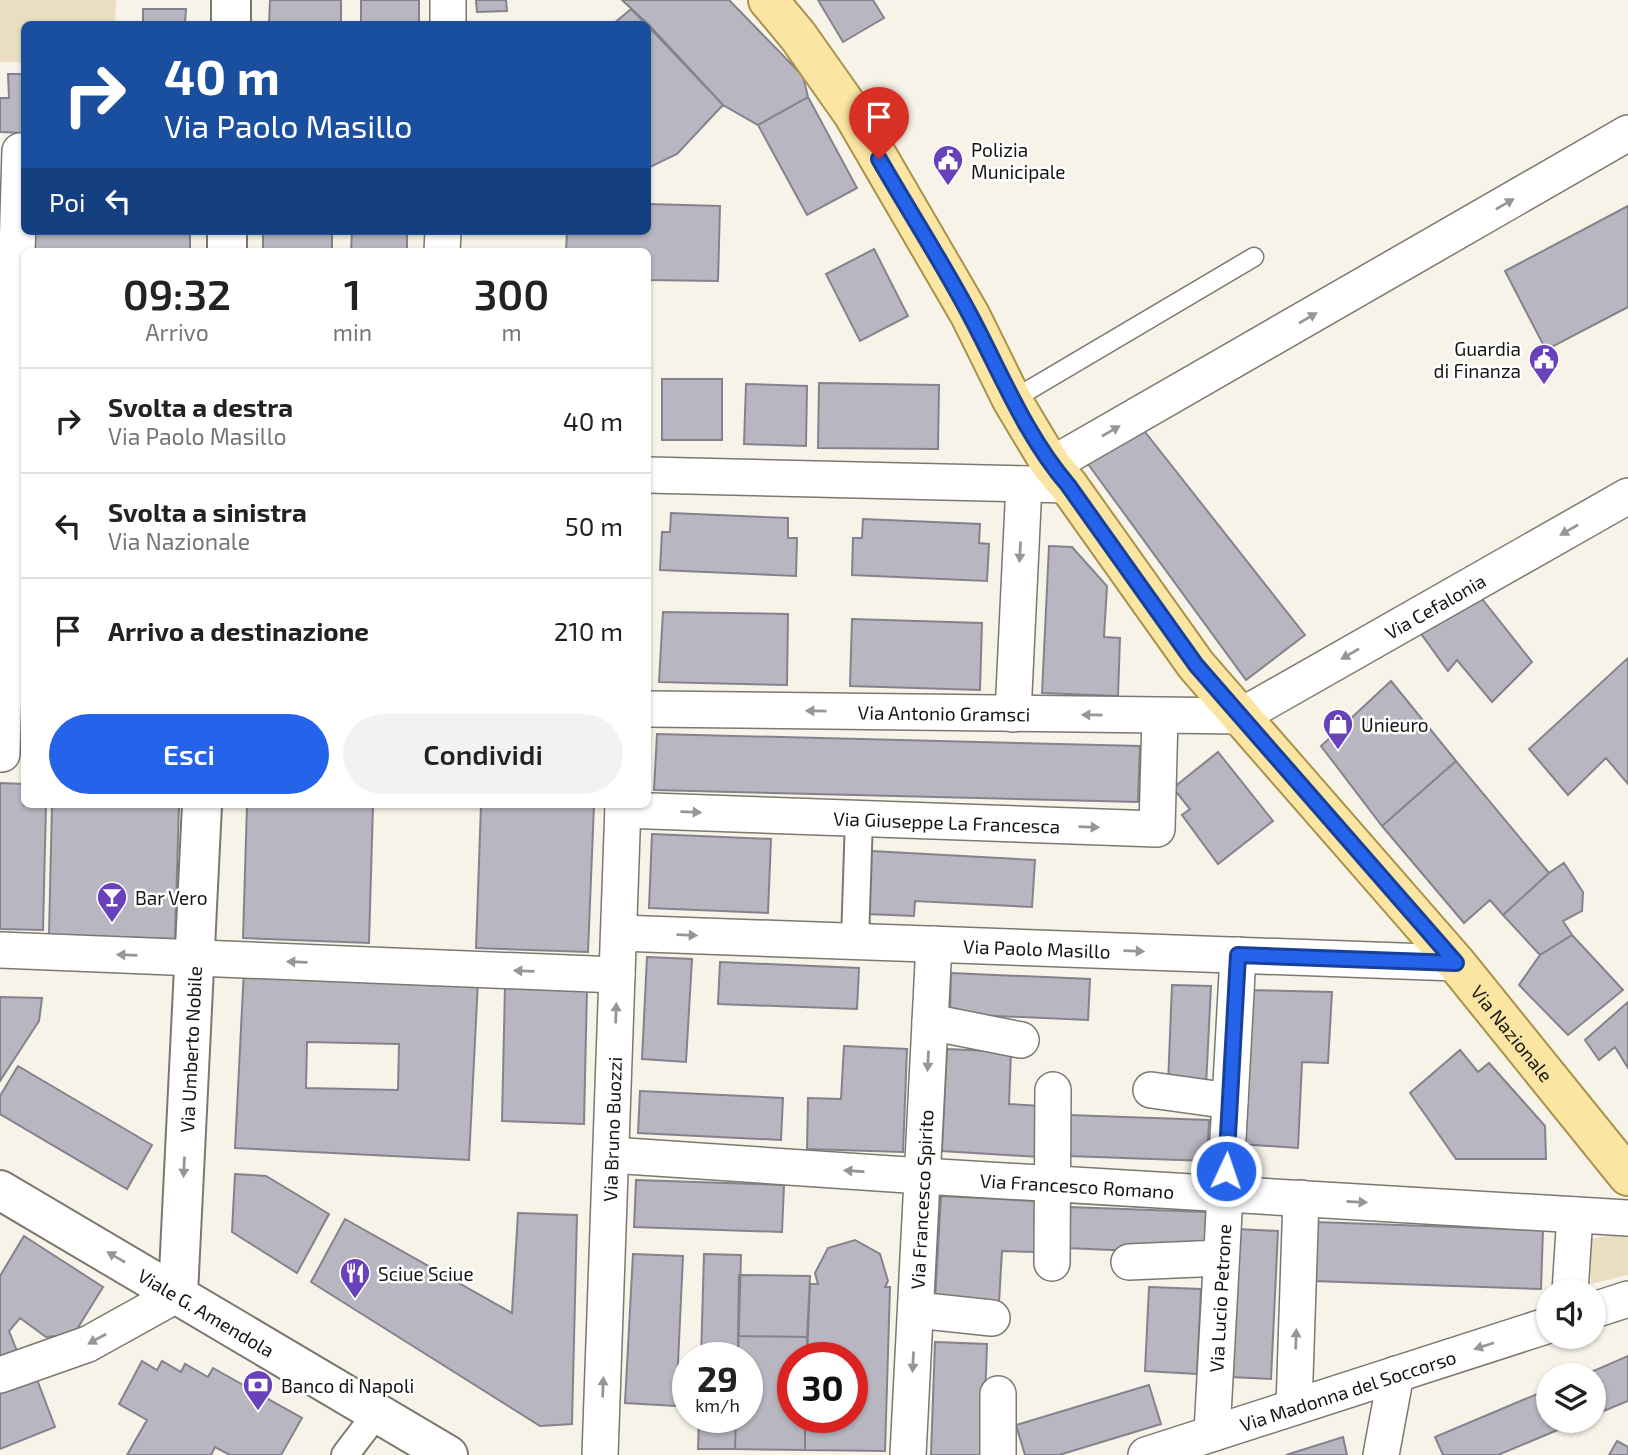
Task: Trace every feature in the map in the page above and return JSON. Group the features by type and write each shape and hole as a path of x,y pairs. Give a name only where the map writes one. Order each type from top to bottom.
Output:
{"main road":[{"name":"Via Nazionale","path":"768,0 798,36 853,114 970,315 1048,478 1196,665 1456,963 1628,1176"}],"street":[{"path":"230,21 231,0"},
{"path":"448,0 448,21"},
{"path":"651,475 1048,478 1628,133"},
{"path":"9,754 18,459 15,150"},
{"path":"1013,714 1048,478"},
{"name":"Via Cefalonia","path":"1241,716 1628,496"},
{"name":"Via Antonio Gramsci","path":"651,709 1241,716"},
{"name":"Via Giuseppe La Francesca","path":"644,808 1157,829 1160,716"},
{"name":"Via Umberto Nobile","path":"178,1294 202,808"},
{"name":"Via Bruno Buozzi","path":"600,1455 623,808"},
{"path":"855,941 859,818"},
{"name":"Via Paolo Masillo","path":"618,933 1456,963"},
{"name":"Via Francesco Spirito","path":"908,1455 934,944"},
{"path":"0,950 617,975"},
{"name":"Via Lucio Petrone","path":"1212,1433 1238,955"},
{"path":"930,1022 1021,1040"},
{"path":"1052,1263 1053,1090"},
{"path":"1151,1090 1230,1101"},
{"name":"Via Francesco Romano","path":"611,1155 1628,1218"},
{"name":"Viale G. Amendola","path":"3,1196 178,1294 448,1455"},
{"path":"1294,1407 1301,1198"},
{"path":"1571,1279 1575,1214"},
{"path":"1129,1262 1222,1258"},
{"path":"0,1375 88,1345 178,1294"},
{"path":"1606,1306 1628,1299"},
{"path":"916,1310 992,1318"},
{"name":"Via Madonna del Soccorso","path":"1146,1455 1536,1329"},
{"path":"1381,1455 1396,1374"},
{"path":"998,1394 998,1455"},
{"path":"345,1455 377,1413"}],"lane":[{"path":"1012,400 1254,257"}],"shaded area":[{"path":"0,0 116,0 115,21 21,21 21,62 0,62"},
{"path":"1628,1233 1628,1275 1606,1280 1591,1279 1589,1239"}],"building":[{"path":"270,0 341,0 341,21 269,21"},
{"path":"361,0 419,0 419,21 361,21"},
{"path":"476,0 506,0 507,11 477,12"},
{"path":"622,0 729,0 803,76 808,97 758,125 723,105 651,27 651,21 645,21"},
{"path":"818,0 873,0 884,18 843,42"},
{"path":"143,9 186,9 185,21 143,21"},
{"path":"631,9 643,21 617,21"},
{"path":"651,29 723,105 677,154 651,167"},
{"path":"8,74 21,74 21,133 0,132 0,98 9,98"},
{"path":"808,97 857,188 807,215 758,125"},
{"path":"651,204 720,206 718,281 651,280 651,248 566,248 567,235 651,235"},
{"path":"1628,206 1628,307 1546,350 1505,271"},
{"path":"24,235 190,235 190,248 24,248"},
{"path":"263,235 332,235 332,248 263,248"},
{"path":"352,235 407,235 407,248 351,248"},
{"path":"874,249 908,316 860,341 826,274"},
{"path":"662,379 722,379 722,440 662,440"},
{"path":"819,383 939,385 938,449 818,448"},
{"path":"746,384 807,386 806,446 744,444"},
{"path":"1138,423 1305,635 1246,680 1088,464"},
{"path":"671,513 788,518 788,538 797,538 796,576 660,570 662,532 670,532"},
{"path":"863,519 980,524 979,543 989,544 987,581 852,575 853,538 862,538"},
{"path":"1049,546 1072,547 1107,586 1104,637 1120,638 1118,696 1042,693"},
{"path":"1475,590 1532,662 1492,702 1457,660 1448,671 1414,624"},
{"path":"663,612 788,614 787,685 659,682"},
{"path":"852,619 982,623 980,690 850,686"},
{"path":"14,622 21,622 21,729 12,729"},
{"path":"1628,658 1628,784 1606,758 1568,795 1529,749"},
{"path":"1391,681 1456,761 1382,826 1321,746"},
{"path":"657,734 1140,746 1138,802 654,790"},
{"path":"1218,752 1273,821 1218,864 1182,815 1190,809 1173,788"},
{"path":"1456,761 1549,873 1503,915 1490,900 1464,923 1382,826"},
{"path":"0,783 21,784 21,808 46,808 43,930 0,929"},
{"path":"52,808 179,808 175,939 49,935"},
{"path":"247,808 373,808 369,943 243,938"},
{"path":"481,808 594,808 588,952 476,948"},
{"path":"652,834 771,839 768,913 649,908"},
{"path":"871,851 1035,860 1032,907 915,901 914,916 867,914"},
{"path":"1564,863 1583,892 1582,911 1563,921 1572,935 1540,955 1503,915 1549,873"},
{"path":"1572,935 1623,990 1568,1035 1519,985 1540,955"},
{"path":"647,957 692,959 686,1062 642,1059"},
{"path":"720,962 859,968 857,1009 718,1004"},
{"path":"244,969 478,981 469,1160 235,1148","holes":["307,1042 399,1044 398,1090 306,1088"]},
{"path":"951,973 1090,979 1088,1020 950,1014"},
{"path":"505,985 587,988 584,1124 502,1121"},
{"path":"1172,985 1211,986 1206,1086 1168,1085"},
{"path":"1247,990 1332,992 1328,1063 1302,1062 1298,1148 1239,1144"},
{"path":"0,997 42,998 39,1021 0,1081"},
{"path":"1628,1002 1628,1068 1615,1047 1599,1060 1585,1040"},
{"path":"844,1046 907,1049 903,1152 807,1149 808,1098 841,1099"},
{"path":"947,1049 1011,1052 1009,1104 1041,1106 1039,1157 942,1151"},
{"path":"1460,1050 1478,1072 1489,1063 1545,1126 1546,1159 1456,1159 1410,1093"},
{"path":"18,1066 152,1145 127,1189 0,1114 0,1096"},
{"path":"640,1091 783,1098 781,1140 638,1133"},
{"path":"1069,1115 1209,1120 1207,1161 1068,1156"},
{"path":"235,1174 266,1176 329,1214 297,1273 232,1232"},
{"path":"636,1180 784,1185 782,1232 634,1227"},
{"path":"941,1196 1037,1201 1035,1252 1002,1251 999,1303 935,1299"},
{"path":"1068,1207 1206,1212 1205,1254 1066,1248"},
{"path":"518,1213 577,1215 572,1424 540,1426 311,1282 345,1219 512,1313"},
{"path":"1315,1222 1543,1230 1541,1279 1536,1279 1536,1289 1313,1281"},
{"path":"1237,1229 1278,1231 1271,1379 1230,1377"},
{"path":"24,1236 103,1287 74,1334 46,1337 20,1318 9,1331 19,1356 0,1361 0,1276"},
{"path":"855,1240 880,1254 888,1281 885,1287 890,1287 885,1451 805,1450 805,1433 868,1433 868,1342 808,1342 810,1284 818,1284 815,1273 828,1248"},
{"path":"633,1254 683,1256 679,1342 672,1342 672,1406 625,1403"},
{"path":"704,1254 741,1255 738,1342 701,1342"},
{"path":"739,1275 810,1276 807,1337 738,1336"},
{"path":"1149,1287 1201,1289 1197,1374 1145,1371"},
{"path":"738,1336 807,1337 807,1342 777,1342 777,1433 805,1433 805,1450 735,1449 736,1433 763,1433 763,1342 738,1342"},
{"path":"935,1342 987,1344 983,1455 931,1455"},
{"path":"1628,1356 1628,1401 1606,1410 1606,1366"},
{"path":"142,1361 157,1370 162,1361 181,1372 185,1364 208,1377 213,1368 302,1418 281,1455 230,1455 215,1447 211,1455 127,1455 147,1420 119,1404"},
{"path":"33,1369 55,1427 0,1449 0,1380"},
{"path":"1149,1385 1161,1424 1059,1455 1025,1455 1016,1425"},
{"path":"1536,1394 1536,1433 1550,1433 1498,1455 1443,1455 1435,1437"},
{"path":"699,1433 736,1433 735,1449 698,1449"},
{"path":"1343,1437 1347,1455 1286,1455"},
{"path":"1617,1441 1628,1447 1628,1455 1609,1455"}],"place":[{"name":"Polizia Municipale","path":"948,187"},
{"name":"Guardia di Finanza","path":"1544,386"},
{"name":"Unieuro","path":"1338,751"},
{"name":"Bar Vero","path":"112,924"},
{"name":"Sciue Sciue","path":"355,1300"},
{"name":"Banco di Napoli","path":"258,1412"}],"route":[{"path":"879,159 970,315 1012,400 1051,466 1068,485 1196,665 1456,963 1238,955 1226,1171"}]}
